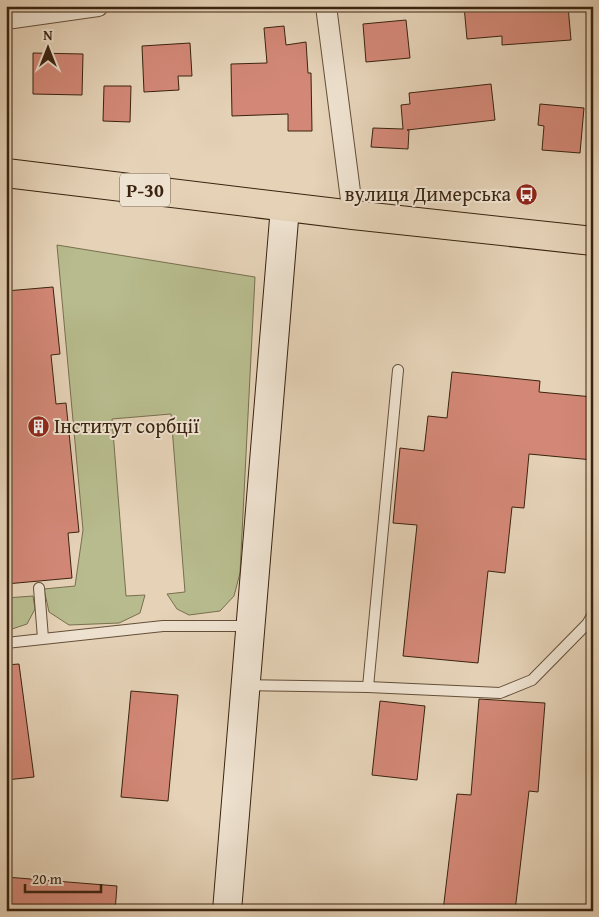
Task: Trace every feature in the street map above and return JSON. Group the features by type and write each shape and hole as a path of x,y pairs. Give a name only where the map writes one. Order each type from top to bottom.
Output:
{"main road":[{"name":"Р-30","path":"6,173 353,215 593,240"}],"street":[{"path":"6,19 98,6"},
{"path":"326,6 353,215"},
{"path":"226,911 285,207"}],"lane":[{"path":"368,687 398,370"},
{"path":"39,588 43,638"},
{"path":"244,685 368,687 500,693 532,680 587,624 593,614"},
{"path":"6,642 162,626 249,626"}],"green space":[{"path":"57,245 255,277 240,573 234,596 220,611 189,615 177,609 167,594 185,592 171,414 112,419 126,596 145,595 140,613 119,623 69,625 49,612 44,589 75,586 83,530"},
{"path":"33,596 35,609 27,624 6,631 6,598"}],"building":[{"path":"464,6 568,6 571,40 502,45 502,36 467,39"},
{"path":"406,20 410,58 366,62 363,24"},
{"path":"284,26 286,45 306,42 308,73 311,73 312,131 288,131 288,114 232,116 231,64 267,63 264,28"},
{"path":"190,43 192,76 178,76 179,90 144,92 142,46"},
{"path":"33,53 83,54 82,95 33,94"},
{"path":"491,84 495,120 407,130 409,130 408,149 371,147 373,128 403,129 401,105 410,104 409,93"},
{"path":"104,86 131,86 130,122 103,121"},
{"path":"540,104 584,108 580,153 542,150 544,126 538,125"},
{"name":"Інститут сорбції","path":"53,287 60,354 51,355 56,404 66,403 79,532 68,533 72,578 6,584 6,446 10,446 6,412 6,291"},
{"path":"452,372 540,381 539,392 593,397 593,460 529,454 524,508 512,507 505,573 488,571 478,663 403,656 417,525 393,523 400,448 424,451 428,416 447,418"},
{"path":"19,664 34,777 6,780 6,665"},
{"path":"131,691 178,695 168,801 121,797"},
{"path":"479,699 545,703 538,792 529,791 515,911 443,911 457,794 471,795"},
{"path":"380,701 425,706 417,780 372,775"},
{"path":"6,877 117,886 115,911 6,911"}],"place":[{"name":"вулиця Димерська","path":"527,194"},
{"name":"Інститут сорбції","path":"38,426"}]}
